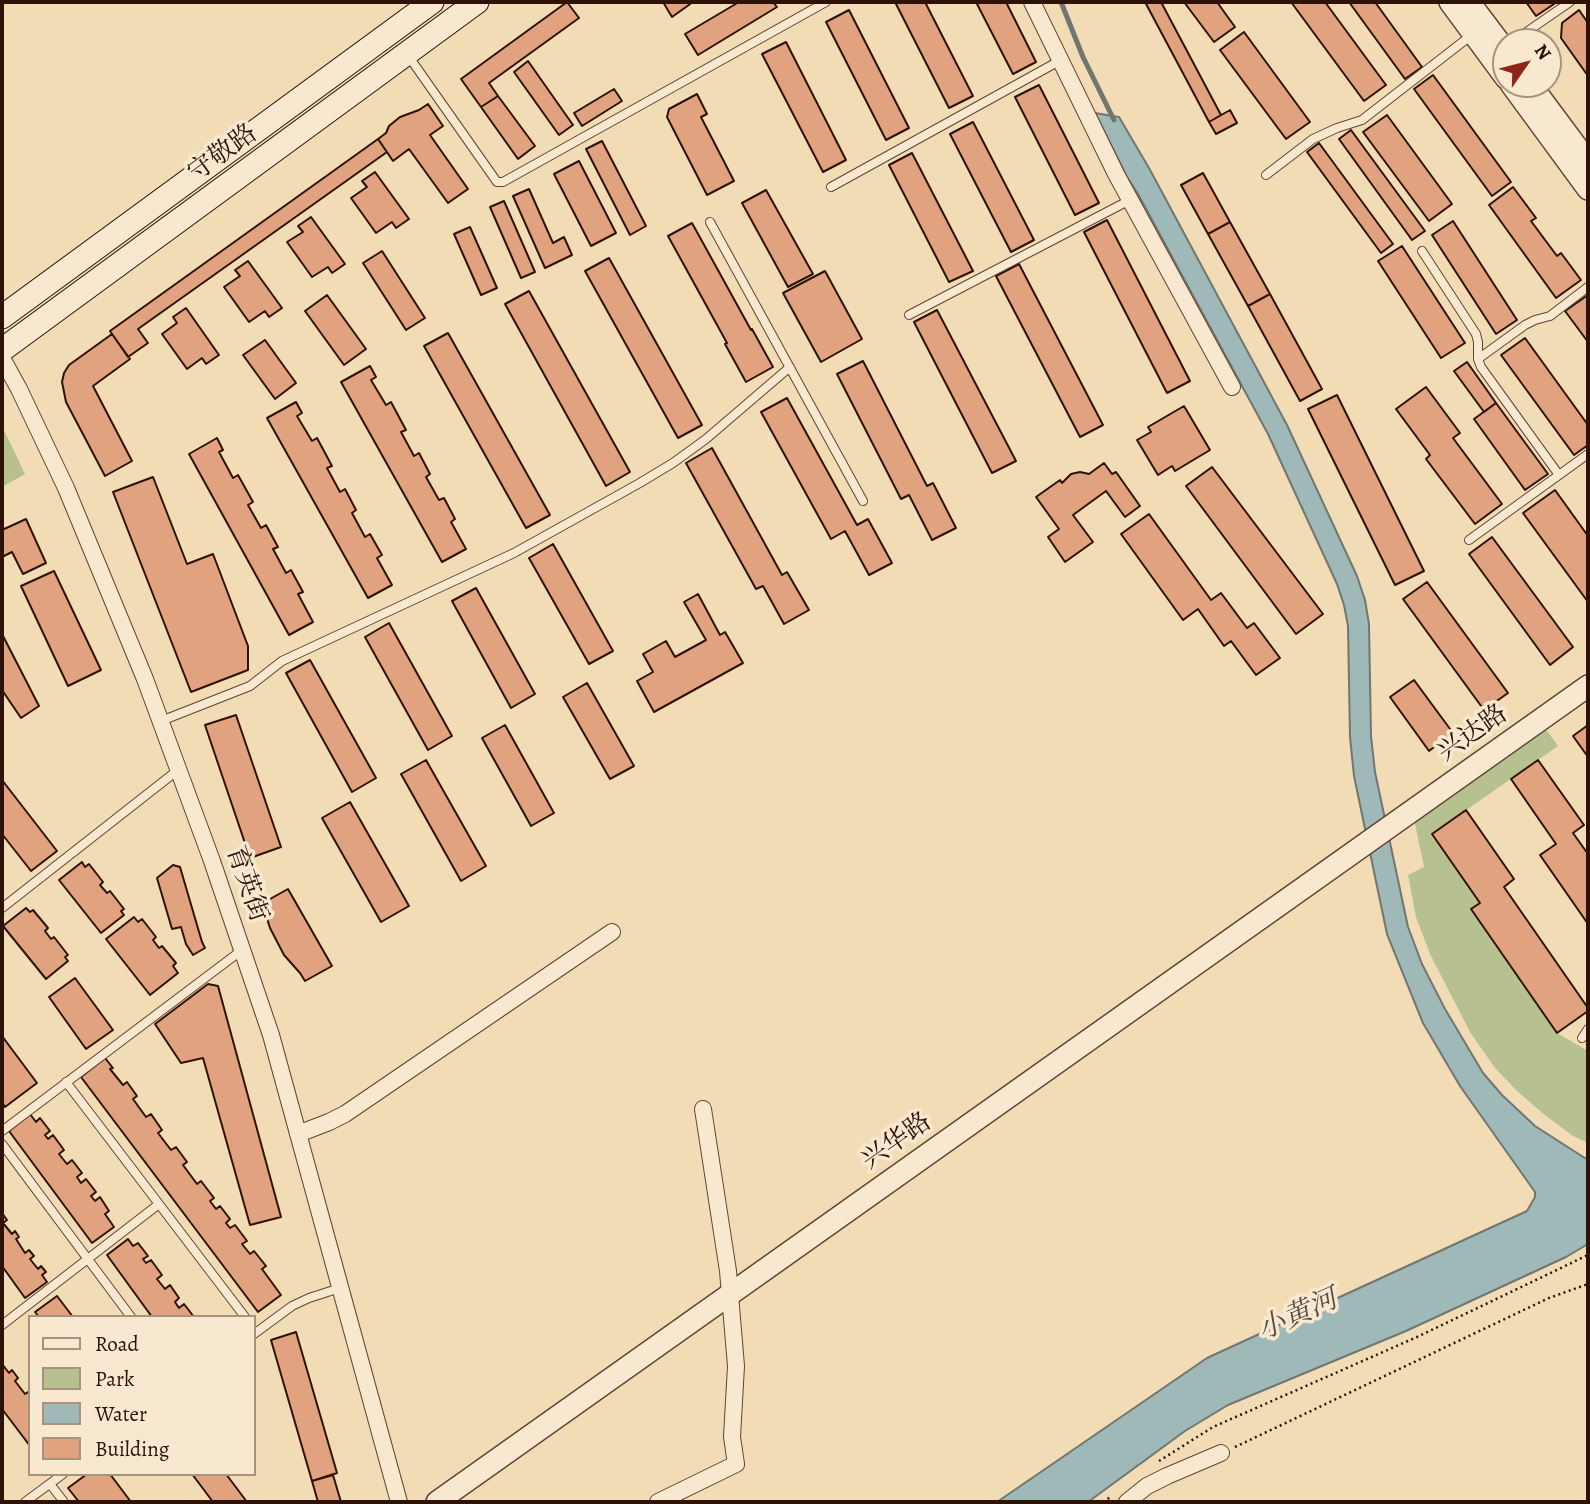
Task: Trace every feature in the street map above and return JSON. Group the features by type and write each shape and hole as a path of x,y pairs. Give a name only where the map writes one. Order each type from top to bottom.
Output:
{"main road":[{"name":"守敬路","path":"2,317 432,2"},
{"name":"守敬路","path":"2,350 477,2"}],"street":[{"path":"1032,2 1130,200 1232,387"},
{"path":"1450,2 1492,59"},
{"path":"1469,2 1492,29"},
{"path":"1521,98 1588,189"},
{"path":"1540,98 1588,162"},
{"name":"育英街","path":"2,358 66,488 145,679 212,861 271,1035 399,1502"},
{"name":"兴达路","path":"1390,827 1588,686"},
{"name":"兴华路","path":"437,1502 1390,827"},
{"path":"298,1134 345,1114 612,932"},
{"path":"658,1502 736,1464 732,1437 736,1366 728,1271 703,1109"},
{"path":"1120,1499 1221,1453"}],"lane":[{"path":"407,53 498,181 503,183 826,2"},
{"path":"1534,28 1570,2"},
{"path":"1266,175 1313,139 1362,120 1474,34"},
{"path":"831,187 1060,61"},
{"path":"909,314 1130,200"},
{"path":"710,222 863,500"},
{"path":"1422,251 1476,334 1478,359 1482,367 1559,475"},
{"path":"1478,359 1524,326 1550,316 1588,287"},
{"path":"161,721 250,686 282,661 513,553 638,484 706,439 790,367"},
{"path":"1469,540 1588,454"},
{"path":"2,908 178,769"},
{"path":"2,1131 242,950"},
{"path":"1582,1038 1588,1029"},
{"path":"66,1082 243,1315"},
{"path":"2,1144 130,1315"},
{"path":"2,1325 159,1204"},
{"path":"256,1331 292,1306 340,1288"},
{"path":"25,1502 60,1476"},
{"path":"50,1484 64,1502"}],"path":[{"path":"1151,1467 1213,1427 1417,1337 1588,1255"},
{"path":"1221,1453 1549,1298 1588,1284"},
{"path":"1103,1502 1120,1499"}],"green space":[{"path":"2,426 25,474 2,487"},
{"path":"1545,728 1558,746 1432,834 1480,903 1471,910 1557,1033 1588,1051 1588,1143 1573,1136 1517,1091 1495,1068 1470,1032 1430,954 1416,917 1408,875 1424,867 1414,819"}],"water":[{"path":"1095,113 1119,117 1149,168 1287,425 1357,576 1369,624 1371,736 1375,772 1408,927 1422,964 1445,1009 1483,1073 1535,1126 1588,1160 1588,1244 1566,1257 1406,1331 1228,1405 1185,1431 1088,1502 997,1502 1207,1358 1527,1211 1535,1197 1535,1192 1460,1086 1423,1023 1387,934 1354,776 1350,737 1348,626 1337,584 1268,434 1127,177"}],"building":[{"path":"567,2 579,18 489,83 498,96 481,107 461,79"},
{"path":"663,2 693,2 672,17"},
{"path":"739,2 773,2 777,7 698,55 685,34"},
{"path":"895,2 925,2 973,96 949,108"},
{"path":"976,2 1006,2 1036,62 1013,74"},
{"path":"1145,2 1161,2 1221,115 1209,122"},
{"path":"1184,2 1217,2 1235,27 1214,42"},
{"path":"1291,2 1325,2 1386,85 1364,101"},
{"path":"1349,2 1375,2 1422,67 1405,79"},
{"path":"1526,2 1557,2 1536,16"},
{"path":"849,10 909,128 886,140 826,22"},
{"path":"1579,10 1588,23 1588,76 1562,39 1562,23"},
{"path":"1244,32 1310,122 1286,139 1220,50"},
{"path":"786,42 846,160 823,172 762,54"},
{"path":"528,61 573,125 559,135 514,72"},
{"path":"1433,75 1511,182 1492,196 1414,89"},
{"path":"1039,85 1099,203 1075,215 1015,97"},
{"path":"614,89 622,101 582,126 574,113"},
{"path":"697,94 707,114 701,117 734,181 707,195 667,117 669,109"},
{"path":"498,96 535,146 518,159 481,107"},
{"path":"428,104 443,126 430,135 468,189 448,203 409,149 393,161 378,139 400,117"},
{"path":"1230,110 1237,123 1216,134 1209,122"},
{"path":"1387,115 1452,204 1429,221 1363,132"},
{"path":"973,122 1034,240 1011,252 950,134"},
{"path":"1351,130 1425,231 1412,240 1339,139"},
{"path":"378,139 387,152 138,329 148,343 128,357 110,331"},
{"path":"602,141 646,226 630,235 586,149"},
{"path":"1319,143 1393,244 1381,253 1307,152"},
{"path":"912,153 973,271 949,282 889,165"},
{"path":"579,161 616,233 591,246 554,174"},
{"path":"375,172 409,219 396,228 392,222 376,233 351,198 367,187 362,181"},
{"path":"1203,173 1230,222 1208,234 1181,185"},
{"path":"1513,187 1536,218 1531,221 1557,256 1561,253 1581,280 1556,298 1489,205"},
{"path":"529,189 553,243 564,237 572,255 545,268 513,196"},
{"path":"766,190 813,274 788,287 742,203"},
{"path":"504,201 535,272 521,278 490,207"},
{"path":"311,217 345,264 332,273 328,267 312,277 287,242 303,232 298,226"},
{"path":"1107,220 1190,381 1167,393 1084,232"},
{"path":"1453,221 1517,320 1496,334 1432,235"},
{"path":"1230,222 1270,294 1248,306 1208,234"},
{"path":"692,223 773,367 746,382 668,236"},
{"path":"470,227 497,288 481,295 454,234"},
{"path":"1402,246 1465,343 1441,358 1378,261"},
{"path":"382,251 425,318 406,330 363,263"},
{"path":"609,258 702,425 678,438 585,271"},
{"path":"248,261 282,308 269,317 265,311 249,322 224,287 240,276 235,270"},
{"path":"1019,264 1103,425 1080,437 996,276"},
{"path":"825,271 862,339 821,362 783,293"},
{"path":"529,291 630,472 606,486 505,304"},
{"path":"1270,294 1322,389 1300,401 1248,306"},
{"path":"327,295 366,349 344,365 305,311"},
{"path":"1588,295 1588,342 1565,311"},
{"path":"186,308 219,355 206,364 202,358 187,369 162,334 177,323 173,317"},
{"path":"937,310 1016,461 992,473 914,322"},
{"path":"448,333 550,515 526,528 424,346"},
{"path":"112,334 130,359 93,386 132,461 105,476 66,402 62,382 69,365"},
{"path":"1525,338 1588,425 1588,445 1574,455 1501,355"},
{"path":"265,340 296,383 275,399 243,355"},
{"path":"863,361 927,486 933,483 956,528 932,540 909,495 901,499 837,374"},
{"path":"1467,362 1496,403 1484,412 1454,371"},
{"path":"370,366 376,377 371,380 386,405 391,402 406,430 401,432 414,456 419,453 430,474 426,477 439,500 444,498 455,519 451,522 466,549 442,562 341,382"},
{"path":"1426,387 1460,433 1453,438 1502,504 1475,524 1426,459 1430,455 1396,409"},
{"path":"1337,395 1424,571 1395,585 1308,409"},
{"path":"787,398 857,525 868,519 892,563 869,575 845,531 831,539 761,412"},
{"path":"296,402 302,413 297,416 312,441 317,438 332,466 327,468 340,492 345,489 356,510 352,513 365,537 370,534 382,555 377,558 392,585 368,598 267,418"},
{"path":"1496,403 1548,474 1525,490 1474,419"},
{"path":"1184,406 1210,450 1175,471 1172,466 1158,475 1137,440 1151,432 1148,427"},
{"path":"217,438 223,450 219,452 233,478 238,475 253,502 248,505 261,528 266,525 278,547 273,549 286,573 291,570 303,592 298,594 313,622 289,635 189,454"},
{"path":"712,448 782,575 787,572 809,610 784,624 763,586 756,589 686,463"},
{"path":"1104,463 1112,474 1116,472 1140,506 1125,517 1106,491 1073,515 1093,542 1065,562 1048,537 1059,529 1036,497 1060,480 1062,483 1071,474 1089,474"},
{"path":"1212,467 1323,614 1296,634 1186,486"},
{"path":"153,477 187,564 213,554 248,646 248,670 191,692 113,492"},
{"path":"1555,490 1588,536 1588,602 1523,513"},
{"path":"1149,514 1211,600 1221,593 1247,628 1254,623 1280,658 1256,675 1231,641 1224,646 1198,609 1183,620 1121,534"},
{"path":"26,519 46,563 23,574 12,552 2,557 2,530"},
{"path":"1492,537 1573,647 1550,665 1469,554"},
{"path":"553,544 613,651 589,664 529,558"},
{"path":"54,571 101,670 68,686 21,586"},
{"path":"1427,582 1508,693 1484,710 1403,599"},
{"path":"476,588 535,694 511,708 452,601"},
{"path":"698,594 720,635 725,632 743,663 654,712 637,681 653,672 643,654 666,641 675,657 706,640 684,602"},
{"path":"389,623 452,736 428,750 365,637"},
{"path":"2,634 39,706 21,718 2,690"},
{"path":"310,660 376,778 352,792 286,673"},
{"path":"1414,680 1453,733 1429,751 1390,697"},
{"path":"587,683 634,766 610,779 563,697"},
{"path":"236,715 281,847 250,858 205,725"},
{"path":"505,725 554,813 531,826 482,738"},
{"path":"1588,725 1588,757 1573,736"},
{"path":"426,760 486,866 461,881 401,774"},
{"path":"1538,760 1584,825 1573,833 1588,854 1588,924 1540,855 1556,844 1511,779"},
{"path":"2,780 57,851 31,871 2,834"},
{"path":"350,802 409,906 381,922 322,818"},
{"path":"1466,810 1514,879 1504,887 1588,1008 1588,1011 1557,1033 1471,909 1480,903 1432,834"},
{"path":"82,862 85,867 89,864 103,882 100,885 107,893 110,891 124,909 121,911 124,915 101,933 59,880"},
{"path":"173,865 180,867 205,948 193,955 186,944 181,927 172,929 157,878"},
{"path":"288,889 332,966 305,981 284,955 261,904"},
{"path":"26,908 30,912 33,910 48,928 45,931 51,939 54,937 68,955 65,957 68,961 46,979 3,926"},
{"path":"134,917 138,922 142,919 156,937 153,940 159,948 162,946 176,963 173,966 178,973 150,995 106,939"},
{"path":"75,978 113,1030 86,1049 49,997"},
{"path":"208,984 218,986 281,1217 250,1225 203,1058 181,1063 155,1024"},
{"path":"2,1036 37,1083 5,1107 2,1102"},
{"path":"105,1058 123,1085 127,1082 137,1096 133,1099 146,1117 151,1114 162,1130 158,1133 171,1150 176,1147 187,1162 183,1165 197,1184 201,1181 214,1198 210,1201 216,1209 220,1206 230,1219 226,1223 230,1228 235,1225 247,1241 242,1244 250,1254 254,1251 266,1266 262,1269 281,1295 258,1312 81,1077"},
{"path":"30,1114 36,1122 40,1118 50,1131 45,1135 48,1139 53,1135 64,1150 59,1154 67,1164 72,1160 82,1173 77,1177 81,1183 86,1179 96,1192 91,1196 95,1201 100,1197 109,1211 105,1214 114,1227 92,1243 9,1131"},
{"path":"2,1213 7,1220 3,1223 12,1234 15,1231 19,1237 16,1239 25,1253 29,1250 34,1256 30,1259 38,1269 41,1266 46,1272 42,1275 47,1282 25,1298 2,1266"},
{"path":"128,1239 133,1246 138,1243 148,1256 143,1259 146,1263 151,1260 162,1275 157,1279 165,1289 170,1285 179,1298 175,1302 179,1308 184,1304 192,1315 151,1315 107,1255"},
{"path":"57,1296 71,1315 37,1315 35,1312"},
{"path":"296,1332 337,1473 312,1481 271,1340"},
{"path":"2,1364 9,1373 12,1370 18,1378 15,1381 25,1394 28,1392 28,1443 2,1409"},
{"path":"333,1475 341,1502 318,1502 312,1481"},
{"path":"84,1476 112,1476 131,1502 79,1502 68,1488"},
{"path":"194,1476 228,1476 247,1502 213,1502"}],"waterway":[{"path":"1061,2 1083,57 1114,120"}],"water label":[{"name":"小黄河","path":"1298,1316"}]}
